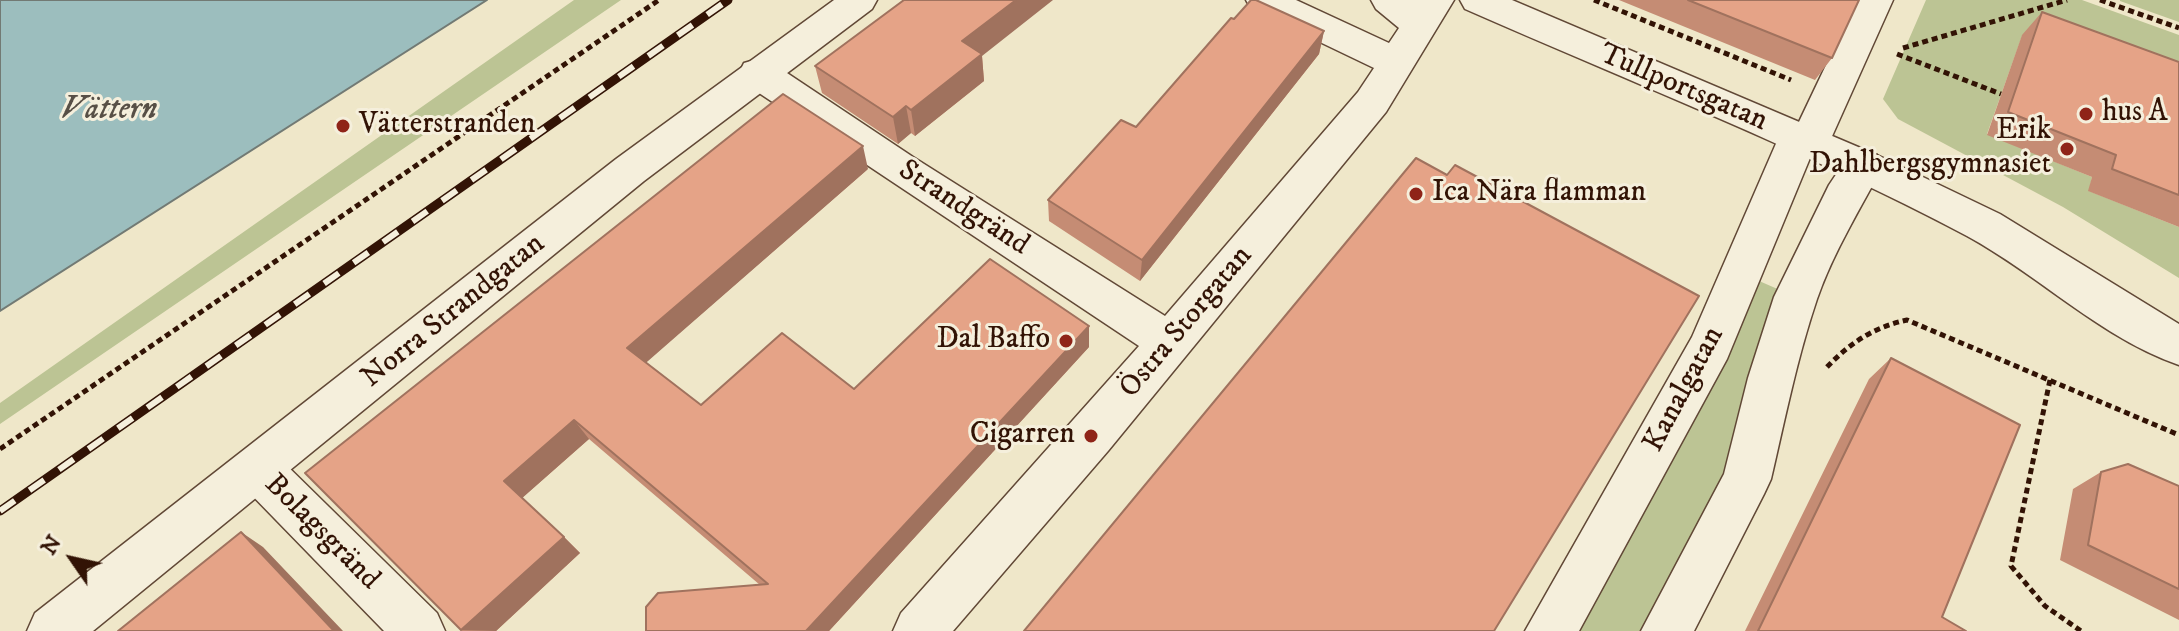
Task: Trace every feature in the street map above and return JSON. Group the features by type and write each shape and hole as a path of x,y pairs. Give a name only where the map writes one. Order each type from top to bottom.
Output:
{"street":[{"name":"Norra Strandgatan","path":"53,631 630,170 859,0"},
{"path":"1264,0 1397,63"},
{"name":"Tullportsgatan","path":"1478,0 1863,166 1985,226 2129,318 2179,346"},
{"name":"Kanalgatan","path":"1551,631 1711,346 1804,141 1875,0"},
{"name":"Östra Storgatan","path":"919,631 1170,342 1362,113 1397,63 1416,9"},
{"name":"Strandgränd","path":"758,73 899,168 1170,342"},
{"path":"1667,631 1747,479 1771,378 1796,297 1844,196 1863,166"},
{"name":"Bolagsgränd","path":"258,469 419,631"}],"path":[{"path":"0,449 659,0"},
{"path":"1594,0 1799,84"},
{"path":"2001,94 1892,52 2067,0"},
{"path":"2104,1 2179,28"},
{"path":"1816,378 1845,347 1886,323 1907,320 2179,435"},
{"path":"2050,380 2011,566 2045,606 2081,631"}],"green space":[{"path":"574,0 621,0 0,424 0,403"},
{"path":"1926,0 2082,0 2179,35 2179,94 2022,36 1987,134 2092,177 2089,191 2179,227 2179,278 2063,207 1898,119 1883,99"},
{"path":"2120,0 2179,0 2179,22 2120,1"},
{"path":"1743,274 1796,297 1667,631 1551,631"}],"water":[{"name":"Vättern","path":"0,0 487,0 0,311"}],"building":[{"path":"904,0 1016,0 962,41 982,54 911,110 906,106 893,117 815,66"},
{"path":"1251,0 1324,31 1142,260 1048,200 1121,120 1136,127 1231,18 1234,19"},
{"path":"1688,0 1859,0 1832,58"},
{"name":"hus A","path":"2042,12 2179,62 2179,195 2112,169 2116,155 2008,112"},
{"path":"783,94 863,146 627,348 701,405 782,333 854,389 990,259 1089,326 806,631 646,631 646,607 658,593 768,584 574,420 504,481 564,537 461,630 305,473"},
{"path":"1416,158 1447,175 1455,165 1699,296 1494,631 1024,631"},
{"path":"1891,358 2020,425 1942,617 1966,631 1758,631"},
{"path":"2128,464 2179,486 2179,589 2088,545 2101,472"},
{"path":"241,532 334,631 118,631"}],"railway":[{"path":"0,511 728,0"}],"place":[{"name":"hus A","path":"2086,114"},
{"name":"Vätterstranden","path":"343,126"},
{"name":"Erik Dahlbergsgymnasiet","path":"2067,149"},
{"name":"Ica Nära flamman","path":"1416,194"},
{"name":"Dal Baffo","path":"1066,341"},
{"name":"Cigarren","path":"1091,436"}]}
